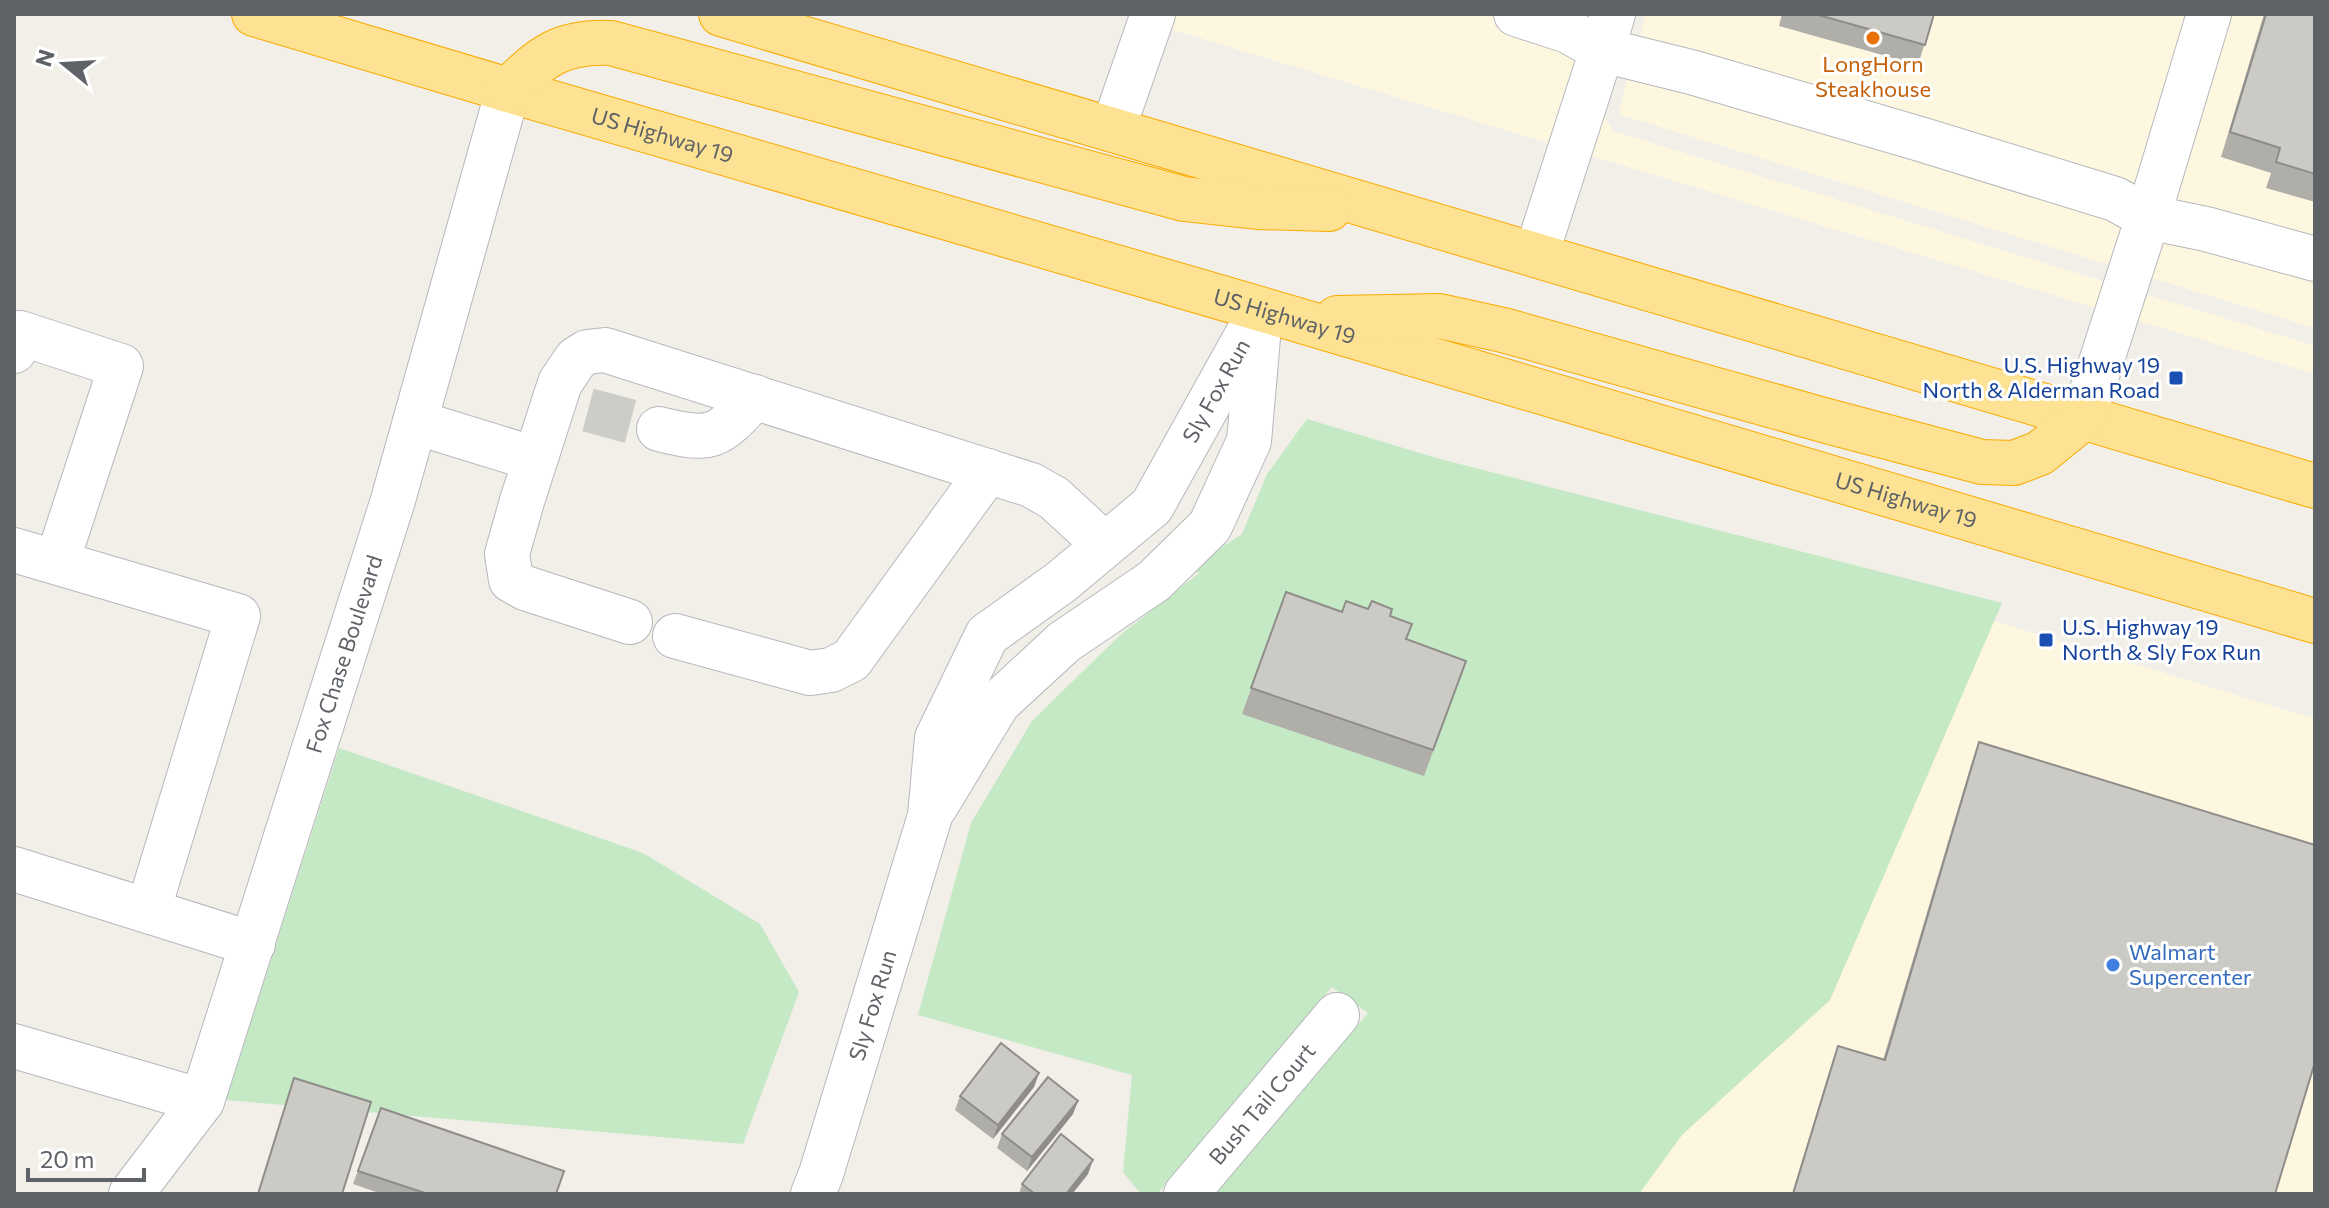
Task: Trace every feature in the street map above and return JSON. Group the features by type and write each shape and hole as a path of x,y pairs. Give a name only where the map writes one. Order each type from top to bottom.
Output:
{"highway":[{"name":"US Highway 19","path":"254,14 2315,621"},
{"path":"721,14 2315,486"},
{"path":"508,90 537,62 568,46 586,42 611,43 1184,199 1257,207 1391,211"},
{"path":"1280,315 1439,316 1490,327 1982,462 2014,463 2040,453 2083,418"}],"street":[{"path":"1113,129 1153,14"},
{"path":"1518,14 1568,31 1608,32 1691,72 2115,199 2148,217 2206,229 2315,259"},
{"path":"2083,418 2209,14"},
{"path":"1536,255 1608,32"},
{"name":"Fox Chase Boulevard","path":"131,1194 202,1101 388,515 508,90"},
{"name":"Sly Fox Run","path":"813,1194 930,816 937,738 987,635 1061,582 1152,506 1280,315"},
{"name":"Sly Fox Run","path":"930,816 998,703 1064,642 1154,581 1210,526 1249,441 1280,315"},
{"path":"14,351 20,333 121,366 57,562"},
{"path":"630,622 525,588 511,580 507,554 535,459 571,405 560,383 576,359 587,352 605,350 1031,485 1054,498 1105,545"},
{"path":"659,429 684,436 707,437 725,429 755,397"},
{"path":"415,422 535,459"},
{"path":"675,636 810,673 831,670 851,660 988,471"},
{"path":"14,550 238,616 148,911"},
{"path":"14,869 253,944"},
{"name":"Bush Tail Court","path":"1186,1194 1337,1015"},
{"path":"14,1046 202,1101"}],"shaded area":[{"path":"1120,14 1626,14 1600,109 1613,131 2315,346 2315,374"},
{"path":"1646,14 2315,14 2315,328 1618,114"},
{"name":"Walmart Supercenter","path":"1994,621 2315,719 2315,1194 1639,1194 1682,1135 1830,1000"}],"green space":[{"path":"1307,419 1440,459 2002,603 1830,1000 1682,1135 1639,1194 1215,1194 1368,1013 1332,987 1157,1194 1141,1194 1123,1172 1132,1075 918,1015 971,823 1032,721 1119,636 1199,573 1195,571 1214,552 1242,534 1267,474"},
{"path":"339,748 643,853 760,924 799,992 743,1144 226,1100"}],"building":[{"path":"1815,14 1934,14 1925,45"},
{"path":"2266,14 2315,14 2315,174 2276,162 2280,148 2230,132"},
{"path":"1286,592 1342,612 1346,601 1368,609 1372,601 1392,609 1390,616 1412,624 1406,639 1466,661 1433,750 1251,688"},
{"name":"Walmart Supercenter","path":"1979,742 2315,845 2315,1062 2275,1194 1793,1194 1838,1046 1885,1060"},
{"path":"1001,1043 1039,1073 998,1125 960,1096"},
{"path":"1048,1077 1078,1101 1032,1157 1002,1134"},
{"path":"294,1078 371,1102 342,1194 258,1194"},
{"path":"381,1108 564,1171 556,1194 428,1194 358,1171"},
{"path":"1061,1134 1093,1160 1066,1194 1035,1194 1022,1184"}],"tunnel":[{"path":"588,410 659,429"}],"place":[{"name":"LongHorn Steakhouse","path":"1873,38"},
{"name":"U.S. Highway 19 North & Alderman Road","path":"2176,378"},
{"name":"U.S. Highway 19 North & Sly Fox Run","path":"2046,640"},
{"name":"Walmart Supercenter","path":"2113,965"}]}
